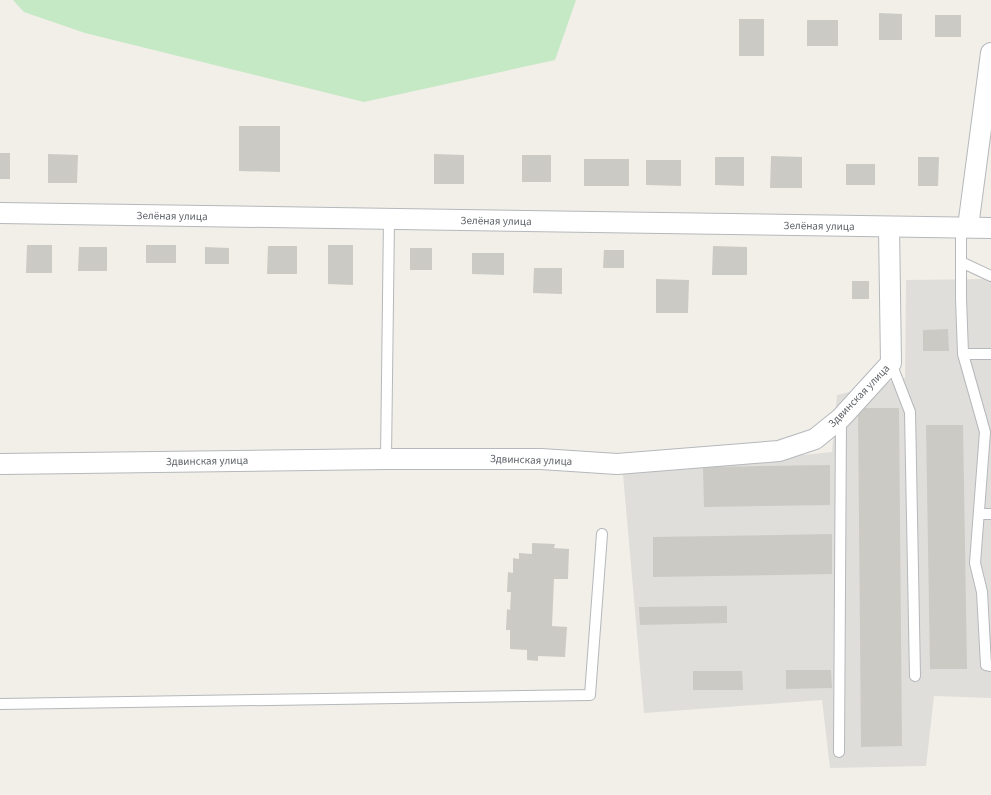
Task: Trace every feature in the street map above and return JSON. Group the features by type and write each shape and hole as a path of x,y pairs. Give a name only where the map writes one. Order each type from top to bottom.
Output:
{"street":[{"path":"964,227 991,53"},
{"name":"Зелёная улица","path":"0,213 991,228"},
{"name":"Здвинская улица","path":"0,464 386,459 541,459 617,464 779,450 815,439 841,418 891,363 889,227"}],"lane":[{"path":"386,459 389,219"},
{"path":"964,227 961,262 963,354 988,432 975,562 987,593 986,665 991,666"},
{"path":"961,262 991,276"},
{"path":"963,354 991,354"},
{"path":"891,363 910,412 915,676"},
{"path":"839,752 841,418"},
{"path":"979,514 991,514"},
{"path":"0,704 590,695 602,534"}],"shaded area":[{"path":"991,279 991,698 934,696 926,766 830,768 822,700 644,713 623,474 832,452 837,395 905,378 906,280"}],"green space":[{"path":"13,0 576,0 555,60 364,102 85,33 24,12"}],"building":[{"path":"879,13 902,14 902,40 879,40"},
{"path":"935,15 961,15 961,37 935,37"},
{"path":"739,19 764,19 764,56 739,56"},
{"path":"807,20 838,20 838,46 807,46"},
{"path":"239,126 280,126 280,172 239,171"},
{"path":"0,153 10,153 10,179 0,179"},
{"path":"48,154 78,155 77,183 48,183"},
{"path":"434,154 464,155 464,184 434,184"},
{"path":"522,155 551,155 551,182 522,182"},
{"path":"771,156 802,157 802,188 770,188"},
{"path":"715,157 744,157 744,186 715,185"},
{"path":"918,157 939,157 938,186 918,186"},
{"path":"584,159 629,159 629,186 584,186"},
{"path":"646,160 681,160 681,186 646,185"},
{"path":"846,164 875,164 875,185 846,185"},
{"path":"27,245 52,245 52,273 26,273"},
{"path":"146,245 176,245 176,263 146,263"},
{"path":"328,245 353,245 353,285 328,284"},
{"path":"268,246 297,246 297,274 267,274"},
{"path":"713,246 747,247 747,275 712,275"},
{"path":"79,247 107,247 107,271 78,271"},
{"path":"205,247 229,248 229,264 205,264"},
{"path":"410,248 432,248 432,270 410,270"},
{"path":"604,250 624,250 624,268 603,268"},
{"path":"472,253 504,253 504,275 472,274"},
{"path":"534,268 562,268 562,294 533,293"},
{"path":"656,279 689,280 688,313 656,313"},
{"path":"852,281 869,281 869,299 852,299"},
{"path":"948,329 949,351 923,351 923,330"},
{"path":"858,408 899,408 902,746 861,747"},
{"path":"926,425 963,425 967,669 930,669"},
{"path":"830,465 830,505 704,507 703,467"},
{"path":"832,534 832,574 653,577 653,537"},
{"path":"532,543 555,544 554,548 569,549 568,579 554,579 552,626 567,627 565,657 538,656 538,661 527,660 527,650 510,649 510,630 506,630 507,609 510,610 511,592 507,592 508,572 513,573 513,558 519,559 519,553 532,554"},
{"path":"727,606 727,623 640,625 639,607"},
{"path":"786,670 831,670 832,688 786,689"},
{"path":"693,671 742,671 743,690 693,690"}]}
